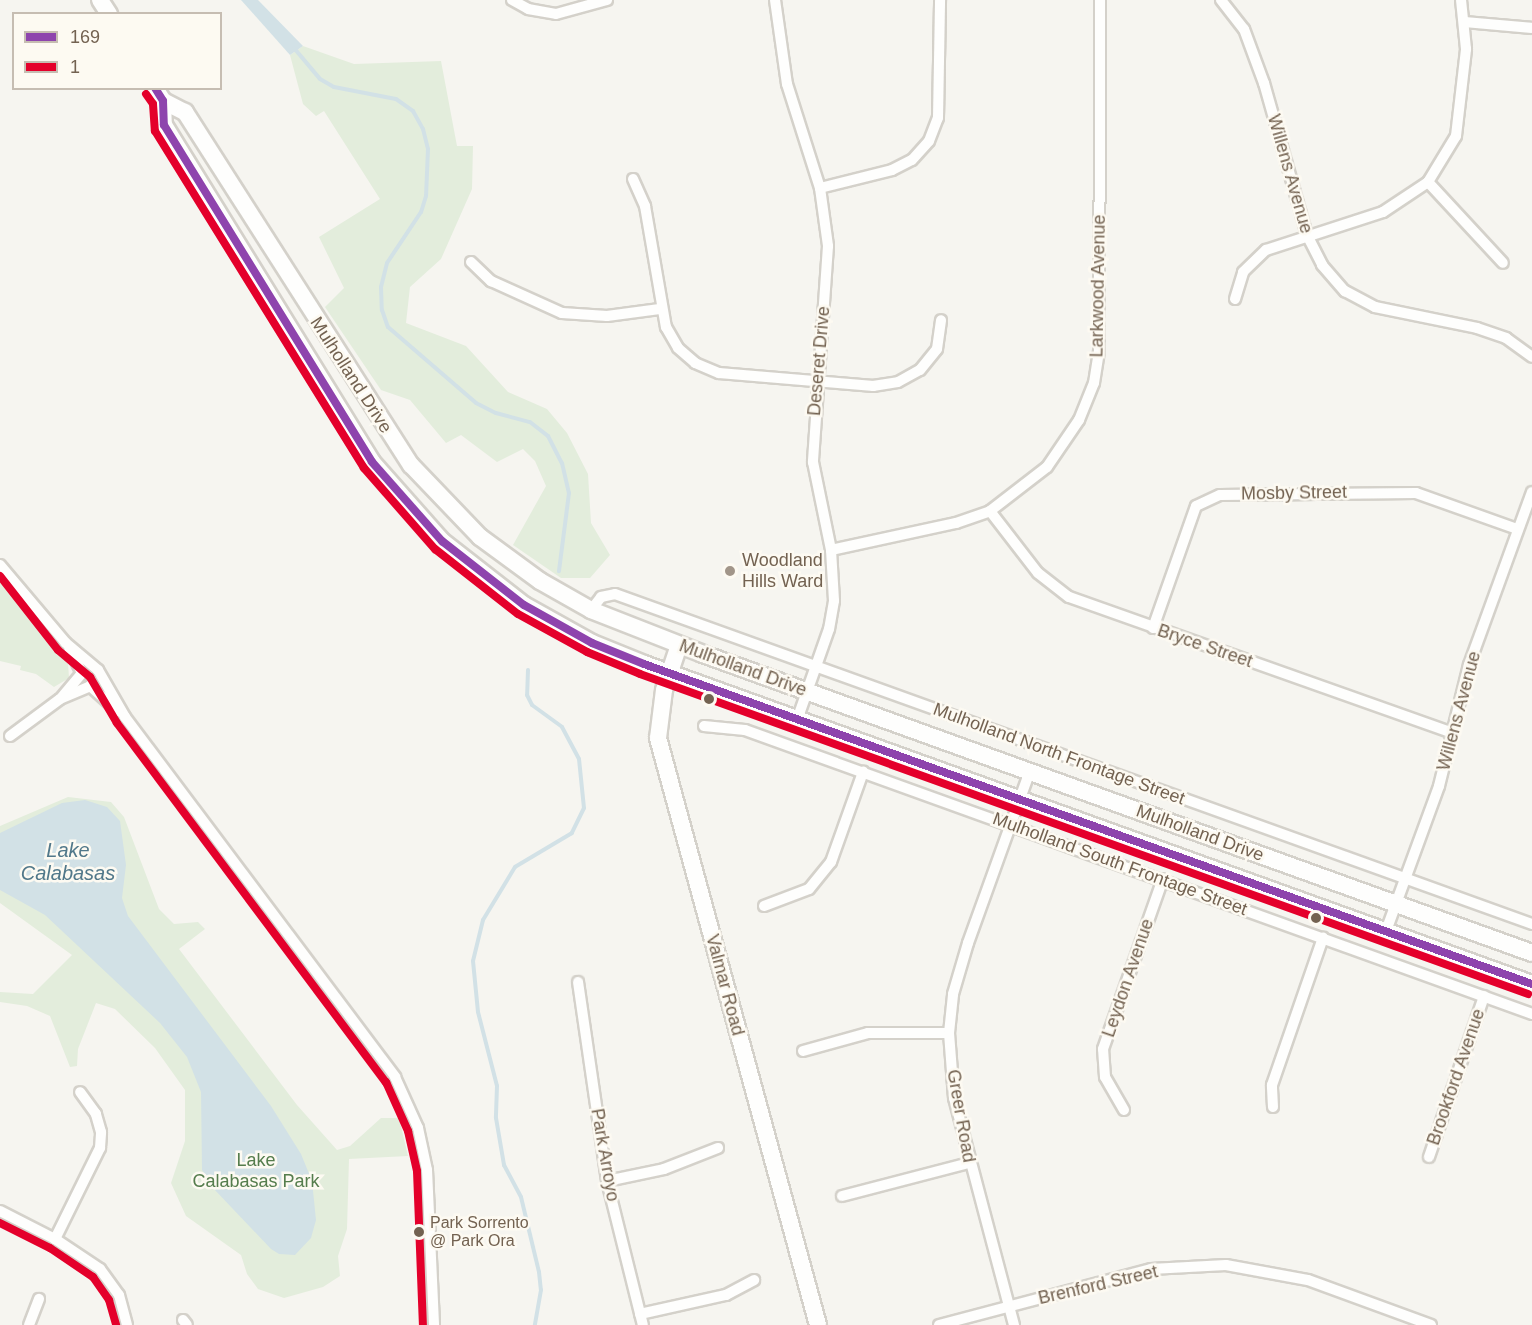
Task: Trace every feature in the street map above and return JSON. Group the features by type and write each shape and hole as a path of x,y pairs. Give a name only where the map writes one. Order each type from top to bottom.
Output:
{"main road":[{"name":"Mulholland Drive","path":"159,95 184,112 382,424 427,484 499,552 591,609 679,645 1532,953"},
{"name":"Mulholland Drive","path":"159,95 164,125 372,462 442,541 495,585 545,619 592,643 669,673 1532,984"},
{"path":"248,264 272,250"},
{"name":"Valmar Road","path":"679,645 669,673 659,716 660,748 818,1325"}],"street":[{"path":"512,0 528,9 556,14 607,0"},
{"name":"Deseret Drive","path":"776,0 788,84 820,188 828,246 816,382 813,462 831,550 834,601 816,666 797,720"},
{"path":"820,188 892,170 912,159 929,141 938,118 941,79 940,0"},
{"name":"Larkwood Avenue","path":"831,550 956,523 990,511 1047,467 1068,440 1094,383 1099,352 1100,0"},
{"name":"Willens Avenue","path":"1221,0 1244,29 1264,83 1307,235 1322,265 1345,291 1376,307 1477,328 1506,338 1532,357"},
{"path":"1235,299 1243,272 1266,250 1383,212 1428,182 1456,136 1464,86 1464,22 1461,0"},
{"path":"1464,22 1532,28"},
{"path":"633,179 645,206 660,309 678,348 695,363 719,374 873,386 905,378 920,370 937,349 941,320"},
{"path":"1428,182 1503,263"},
{"path":"471,262 491,281 562,313 607,316 660,309"},
{"name":"Willens Avenue","path":"1386,931 1439,786 1469,665 1532,492"},
{"name":"Mosby Street","path":"1153,628 1196,506 1220,495 1416,493 1517,529"},
{"name":"Bryce Street","path":"990,511 1038,573 1069,597 1452,733"},
{"path":"0,559 3,567 66,643 98,671 125,717 369,1038 404,1093 418,1128 427,1170 434,1325"},
{"name":"Mulholland North Frontage Street","path":"591,609 601,597 615,594 1532,924"},
{"path":"66,643 82,673 83,682 125,717"},
{"path":"60,699 89,667 98,671"},
{"path":"10,736 60,699 97,684 98,671"},
{"name":"Mulholland South Frontage Street","path":"704,726 745,730 1011,824 1532,1014"},
{"name":"Greer Road","path":"1014,1325 969,1163 954,1098 949,1033 953,994 965,954 1030,771"},
{"path":"764,906 809,889 831,862 863,772"},
{"name":"Leydon Avenue","path":"1124,1110 1105,1077 1103,1049 1163,879"},
{"path":"1273,1107 1272,1084 1323,938"},
{"name":"Park Arroyo","path":"578,982 607,1181 642,1319"},
{"name":"Brookford Avenue","path":"1429,1157 1484,996"},
{"path":"803,1051 868,1034 949,1033"},
{"path":"55,1239 100,1148 96,1114 80,1092"},
{"path":"607,1181 664,1169 718,1148"},
{"path":"842,1196 969,1163"},
{"path":"0,1211 55,1239 89,1260 109,1280 119,1295 127,1325"},
{"name":"Brenford Street","path":"939,1325 1151,1269 1226,1265 1308,1280 1431,1325"},
{"path":"642,1319 726,1294 754,1280"},
{"path":"29,1325 39,1299"}],"green space":[{"path":"303,46 354,64 441,61 457,146 473,146 472,189 441,259 410,287 406,323 466,346 508,392 547,409 567,433 588,474 591,523 610,555 590,578 561,578 513,545 546,486 535,461 523,449 497,462 461,435 446,443 410,400 381,390 325,307 344,288 319,237 380,199 324,111 316,116 303,104 290,55"},
{"path":"0,581 68,662 69,678 54,687 36,674 20,670 21,666 0,661"},
{"name":"Lake Calabasas Park","path":"68,797 111,802 124,817 159,909 174,924 198,922 205,929 179,949 297,1105 337,1150 350,1146 381,1118 399,1118 408,1156 349,1159 347,1229 338,1256 340,1276 323,1287 284,1298 258,1289 247,1274 241,1255 186,1216 171,1183 185,1141 185,1090 155,1048 115,1009 96,1003 78,1049 77,1066 70,1067 50,1016 27,1006 0,1002 0,992 33,994 72,955 0,903 0,826"}],"water":[{"path":"241,0 258,0 303,46 290,55"},
{"name":"Lake Calabasas","path":"85,800 107,807 120,821 126,865 122,898 128,916 271,1106 301,1154 312,1181 316,1220 311,1238 295,1255 279,1254 271,1249 213,1188 202,1170 201,1092 187,1057 160,1023 45,915 0,890 0,833 62,803"}],"waterway":[{"path":"294,48 320,79 334,87 396,99 413,111 423,129 428,149 426,196 421,212 387,263 381,287 382,310 388,327 476,403 496,413 530,422 548,436 562,463 569,493 559,571"},
{"path":"528,670 527,695 532,705 562,727 579,759 584,808 572,833 515,867 483,920 473,961 478,1012 497,1086 496,1118 504,1165 521,1197 539,1272 541,1290 535,1325"}],"transit line":[{"name":"169","path":"156,90 163,101 164,125 372,462 442,541 524,605 592,643 644,664 1532,984"},
{"name":"1","path":"146,94 153,104 155,131 364,468 435,549 518,614 587,652 640,674 1528,994"},
{"name":"1","path":"0,576 58,650 90,677 117,723 386,1082 408,1131 417,1171 423,1325"},
{"name":"1","path":"0,1223 50,1248 93,1277 109,1300 116,1325"}],"place":[{"name":"Woodland Hills Ward","path":"730,571"},
{"name":"Park Sorrento @ Park Ora","path":"419,1232"}]}
